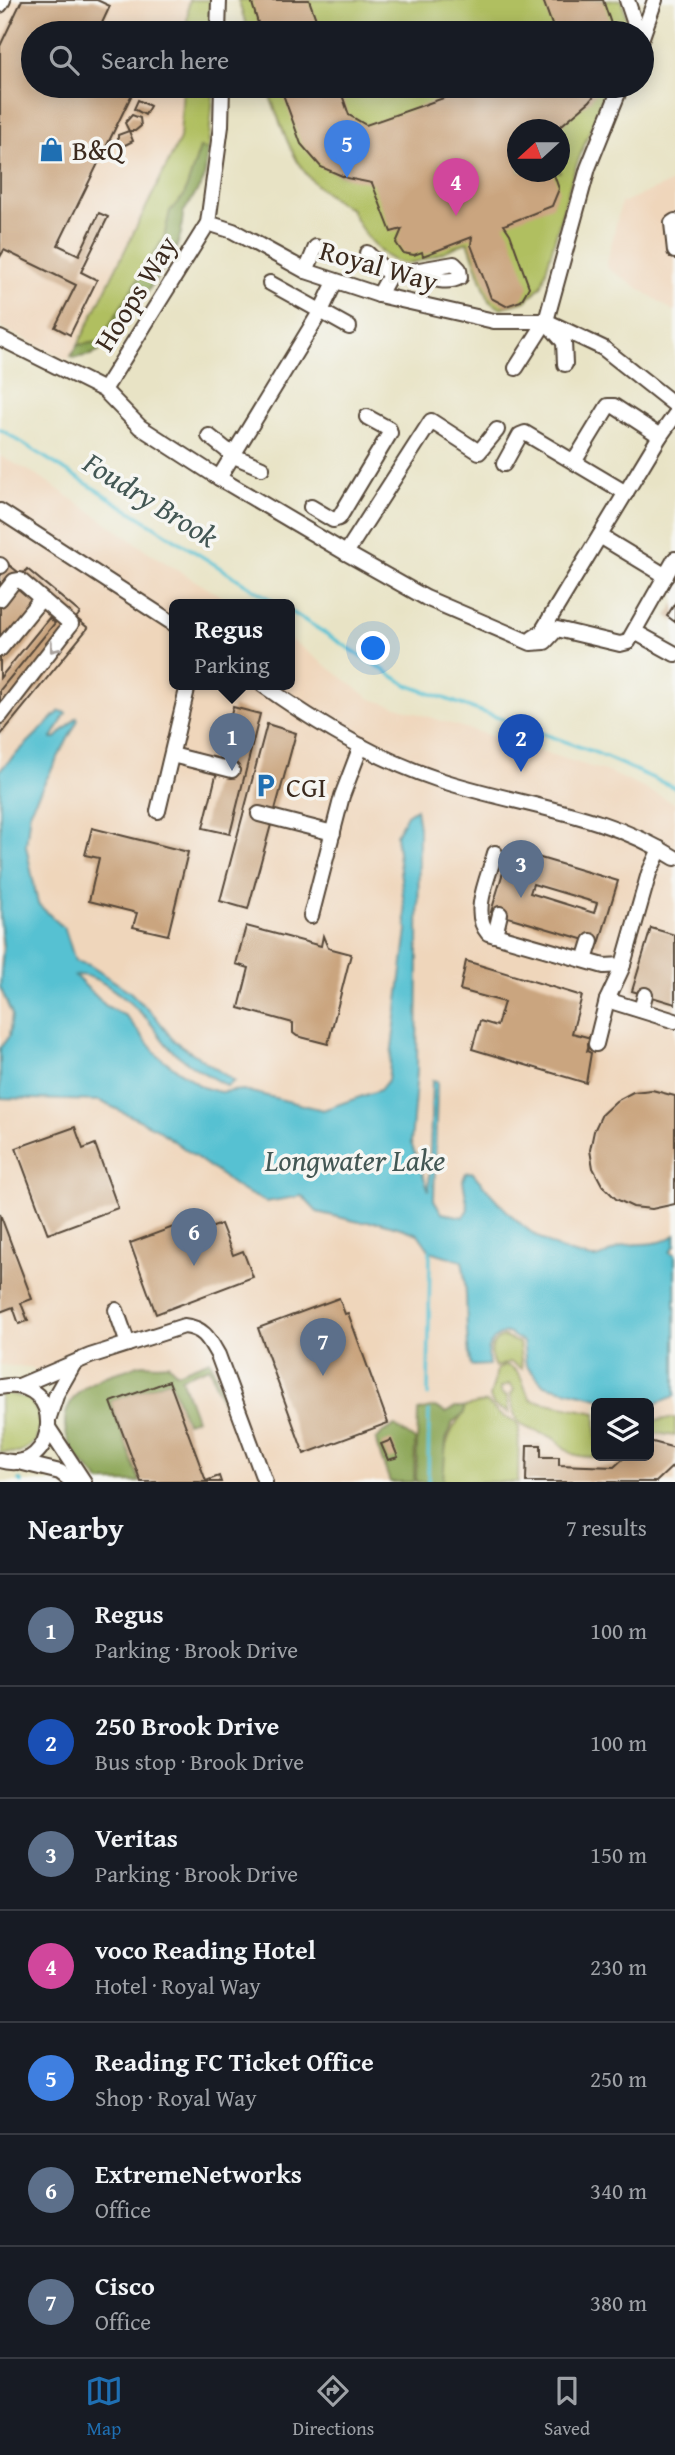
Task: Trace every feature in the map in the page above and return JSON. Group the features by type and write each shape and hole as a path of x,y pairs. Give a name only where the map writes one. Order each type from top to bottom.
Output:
{"street":[{"path":"0,5 3,0"},
{"path":"218,21 219,0"},
{"path":"627,0 634,21"},
{"path":"648,21 655,0"},
{"path":"208,223 221,126 222,98"},
{"path":"516,368 546,321 588,168 616,98"},
{"path":"675,221 672,223 675,251"},
{"name":"Royal Way","path":"208,223 233,232 306,271 379,295 494,321 546,321"},
{"name":"Hoops Way","path":"104,390 208,223"},
{"path":"306,271 316,247"},
{"path":"367,253 390,275"},
{"path":"390,275 416,272"},
{"path":"379,295 390,275"},
{"path":"219,478 322,309 335,282"},
{"path":"270,283 322,309 349,327"},
{"path":"546,321 564,342 565,363"},
{"path":"546,321 603,348 675,405"},
{"path":"0,338 104,390 140,426 219,478 346,553 426,598 512,636 537,644 545,642 557,629 620,644 628,642 675,559"},
{"path":"574,462 608,406 614,406 660,436"},
{"path":"512,636 515,631 533,638 541,633 675,415"},
{"path":"311,507 333,520 339,518 390,433 389,429 367,417"},
{"path":"346,553 430,421 479,452 497,430"},
{"path":"504,464 520,435 526,433 626,493"},
{"path":"209,436 234,456 262,468"},
{"path":"0,511 169,621"},
{"path":"600,536 666,576"},
{"path":"0,599 16,579 68,619 69,629 0,716"},
{"path":"0,649 41,599"},
{"path":"635,632 675,654"},
{"path":"158,811 187,690"},
{"path":"271,690 361,746 438,780 587,818 675,858"},
{"path":"311,916 342,796 361,746"},
{"path":"172,755 232,770"},
{"path":"259,814 333,833"},
{"path":"596,1044 607,1000 623,965 649,873 660,849"},
{"path":"495,853 480,913 480,924 488,933 604,966 623,965"},
{"path":"495,935 500,914"},
{"path":"585,960 591,941"},
{"path":"641,1010 645,995"},
{"path":"607,1000 675,1021"},
{"path":"116,1310 128,1344"},
{"path":"7,1386 184,1326 203,1331 218,1355 265,1482"},
{"path":"6,1462 36,1452 45,1442 57,1392 74,1364"},
{"path":"7,1386 36,1395 45,1406 49,1423 84,1482"},
{"path":"6,1462 60,1472 73,1482"}],"shaded area":[{"path":"0,0 189,0 187,21 21,21 21,98 182,98 180,139 68,361 0,327"},
{"path":"675,181 675,312 606,267 621,203"},
{"path":"0,456 39,476 153,555 225,599 169,599 169,690 295,690 295,643 371,699 611,773 675,803 675,1482 117,1482 77,1407 31,1367 0,1365"}],"green space":[{"path":"189,0 211,0 210,21 187,21"},
{"path":"238,0 622,0 627,21 245,21"},
{"path":"182,98 213,98 208,150 200,148 184,196 170,211 164,238 99,342 78,345 180,139"},
{"path":"271,98 602,98 573,174 542,285 526,301 500,308 489,301 468,242 416,262 391,259 366,236 351,209 317,186 295,157"},
{"path":"200,148 208,150 204,180 183,213 175,252 111,344 91,355 74,358 71,356 78,345 99,342 164,238 170,211 184,196"},
{"path":"504,1337 519,1343 522,1369 510,1362 495,1367 492,1358 493,1345"},
{"path":"210,1360 227,1404 223,1404 209,1367 181,1378 196,1419 186,1422 170,1380 111,1402 140,1482 101,1482 76,1456 70,1445 65,1417 69,1406 85,1387 96,1380 142,1364 168,1364 177,1373"},
{"path":"504,1365 515,1370 531,1400 591,1412 591,1457 573,1454 554,1438 522,1425 514,1414 511,1394 514,1390 510,1384 500,1388 502,1394 507,1396 509,1413 494,1406 490,1398 497,1370"},
{"path":"6,1393 29,1399 41,1419 36,1441 19,1453 0,1452 0,1395"},
{"path":"487,1402 497,1413 516,1422 519,1428 518,1482 443,1482 446,1444 464,1413 464,1407"},
{"path":"435,1407 446,1413 455,1407 464,1407 464,1413 453,1422 446,1440 443,1482 416,1482 418,1411"},
{"path":"675,1418 675,1436 654,1433 654,1420"},
{"path":"395,1426 415,1440 414,1482 390,1482 377,1446 376,1440 383,1432"}],"water":[{"name":"Longwater Lake","path":"60,711 66,713 52,738 56,738 77,717 78,720 30,810 26,846 38,904 65,929 75,961 89,965 129,991 156,1017 173,1040 234,1081 227,1086 192,1066 169,1047 146,1018 122,997 92,978 75,976 106,1006 126,1016 158,1056 202,1087 220,1092 243,1090 323,1110 380,1090 388,1080 407,930 396,835 407,815 416,809 419,827 417,1071 411,1143 429,1191 432,1081 437,1082 434,1200 442,1213 463,1217 468,1209 463,1180 466,1173 472,1172 525,1227 555,1247 573,1254 597,1258 623,1246 656,1243 675,1235 675,1245 670,1252 675,1254 675,1396 654,1404 654,1398 599,1398 544,1385 526,1365 523,1342 508,1333 493,1340 488,1354 489,1365 471,1366 462,1261 430,1251 418,1234 380,1222 359,1222 317,1212 302,1196 266,1202 241,1190 156,1128 100,1101 0,1098 0,1048 9,1036 12,1015 0,987 3,948 0,918 0,770"}],"building":[{"name":"B&Q","path":"22,0 97,0 110,6 103,21 21,21 21,98 130,98 58,245 79,255 99,213 108,217 81,272 97,280 70,335 55,327 76,285 4,250 0,257 0,46"},
{"path":"251,0 309,0 317,21 257,21"},
{"path":"543,0 603,0 610,21 551,21"},
{"path":"284,98 343,98 349,115 366,125 444,98 592,98 569,119 507,119 507,182 557,182 559,189 552,206 504,225 510,234 529,287 521,301 506,306 491,298 471,245 472,237 423,256 422,252 414,255 403,253 396,243 402,229 391,232 372,183 347,178 321,167 301,144"},
{"path":"138,100 150,106 145,115 134,109"},
{"path":"132,115 140,118 141,126 135,131 129,131 125,123"},
{"path":"129,131 133,141 123,146 118,141 118,135"},
{"path":"9,565 22,575 27,569 80,613 76,618 88,628 0,736 0,690 55,623 49,618 0,678 0,576"},
{"path":"675,603 675,622 667,616"},
{"path":"233,707 260,714 230,834 203,828"},
{"name":"CGI","path":"267,724 296,733 248,909 220,901"},
{"path":"92,828 188,852 168,935 133,927 137,913 89,901 99,858 85,855"},
{"path":"510,849 618,881 599,944 491,912","holes":["533,884 597,903 594,913 530,893"]},
{"path":"246,926 321,946 323,936 328,948 351,954 328,1044 297,1036 293,1033 293,1023 239,1008 249,968 236,964"},
{"path":"651,928 675,935 675,1004 632,991"},
{"path":"466,961 582,996 572,1033 591,1038 587,1051 591,1053 586,1083 472,1049 480,1021 497,1026 504,1002 460,990"},
{"path":"652,1090 675,1096 675,1204 652,1209 633,1207 616,1199 602,1185 593,1168 590,1150 594,1131 602,1114 616,1101 633,1092"},
{"path":"75,1127 83,1149 95,1144 118,1208 48,1234 16,1148"},
{"path":"0,1214 32,1299 21,1303 28,1321 19,1324 13,1307 0,1312"},
{"path":"195,1219 200,1232 221,1224 233,1255 243,1251 253,1277 156,1314 130,1243"},
{"path":"339,1298 345,1314 348,1313 388,1423 304,1454 258,1328"},
{"path":"169,1381 206,1481 219,1476 221,1482 141,1482 111,1402"},
{"path":"391,1440 398,1457 388,1460 381,1444"},
{"path":"654,1442 675,1448 675,1464 656,1482 526,1482 527,1445 541,1445 541,1457 559,1457 559,1465 614,1467 621,1461 654,1461"}],"waterway":[{"name":"Foudry Brook","path":"0,429 269,599"},
{"name":"Foudry Brook","path":"295,614 407,685 594,752 675,788"},
{"path":"428,1395 430,1251"},
{"path":"428,1482 429,1412"}],"place":[{"name":"B&Q","path":"52,149"},
{"name":"Reading FC Ticket Office","path":"347,178"},
{"name":"voco Reading Hotel","path":"456,216"},
{"name":"Regus","path":"232,771"},
{"name":"250 Brook Drive","path":"521,772"},
{"name":"CGI","path":"266,786"},
{"name":"Veritas","path":"521,898"},
{"name":"ExtremeNetworks","path":"194,1266"},
{"name":"Cisco","path":"323,1376"}]}
